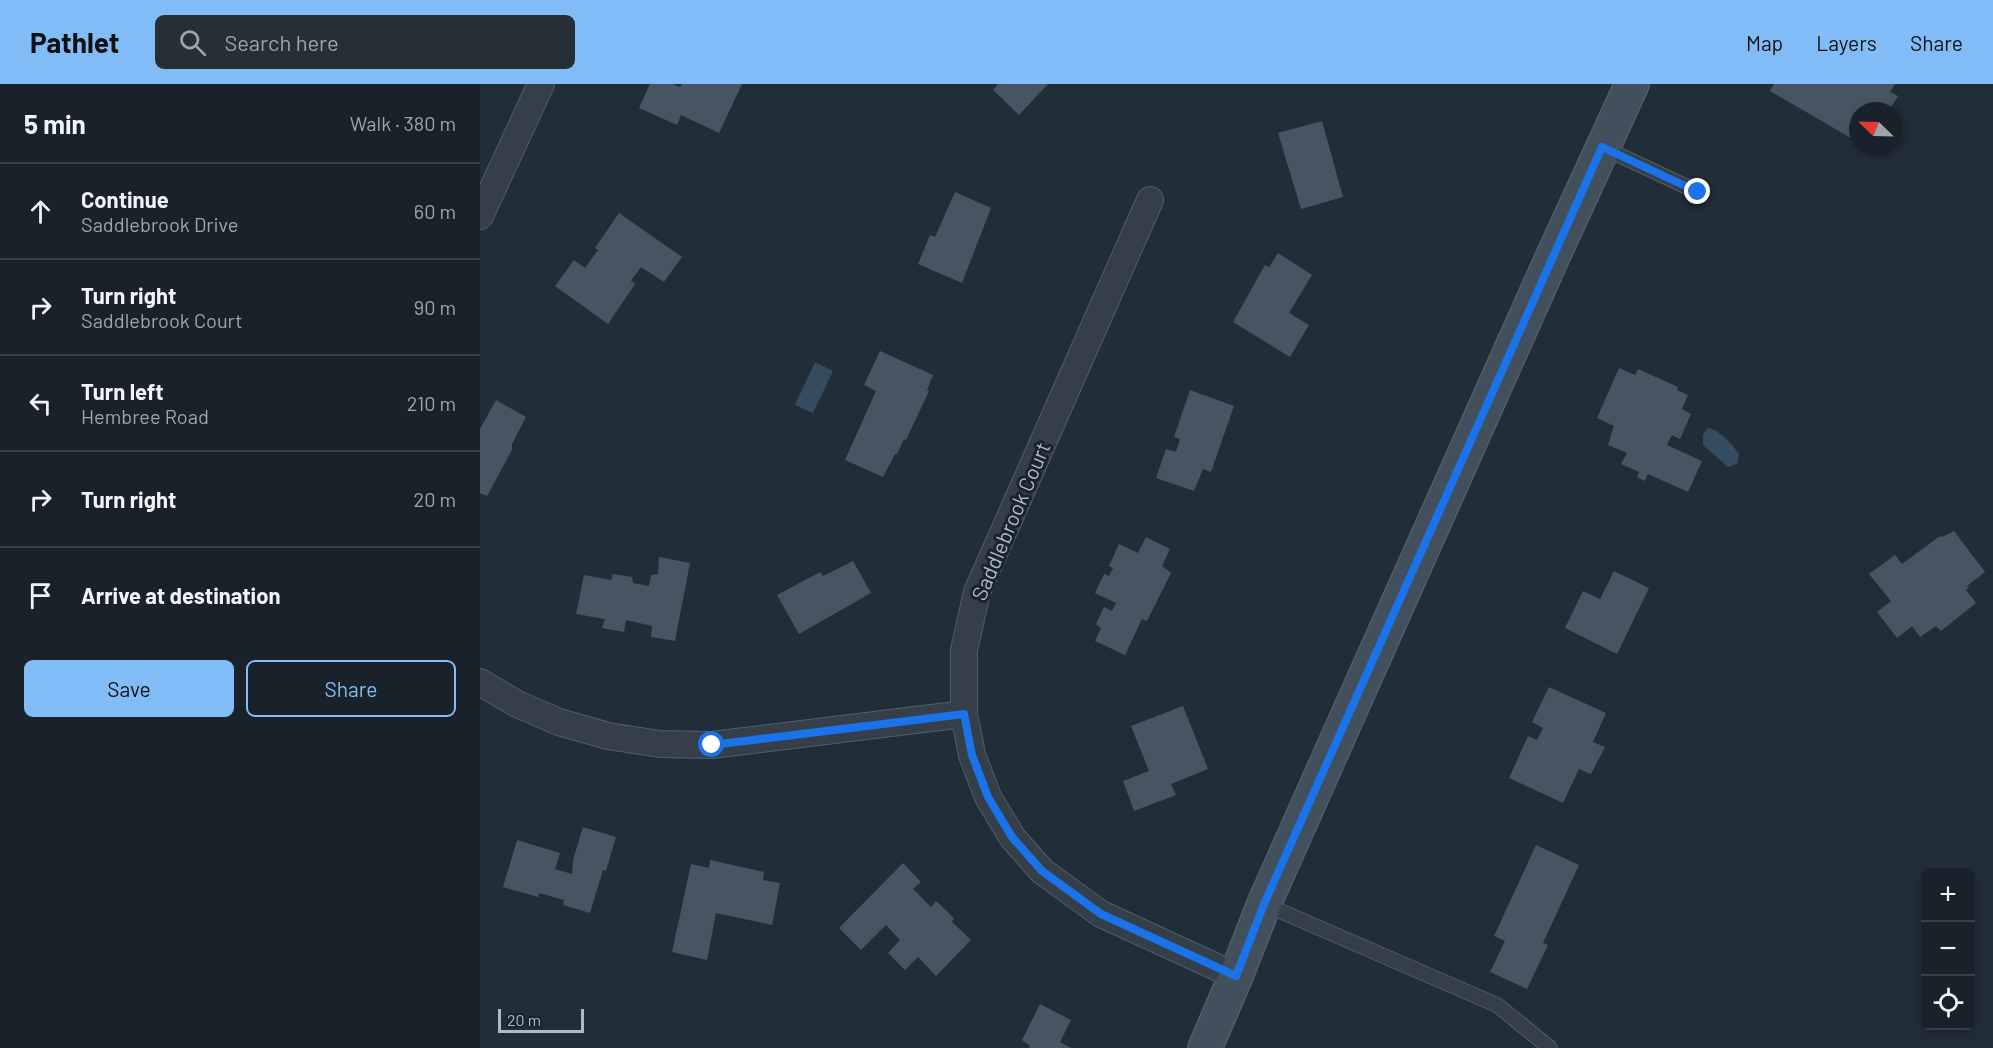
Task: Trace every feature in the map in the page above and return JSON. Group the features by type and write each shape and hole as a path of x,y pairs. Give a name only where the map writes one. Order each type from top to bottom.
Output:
{"street":[{"path":"480,216 541,84"},
{"path":"1205,1048 1264,904 1632,84"},
{"name":"Saddlebrook Court","path":"1150,200 977,592 964,650 964,714 972,755 988,797 1012,837 1042,871 1101,914 1236,976"},
{"path":"480,682 517,704 559,722 609,736 660,744 712,745 964,714"}],"lane":[{"path":"1602,147 1698,192"},
{"path":"1264,904 1497,1005 1550,1048"}],"water":[{"path":"815,362 833,371 813,413 795,405"},
{"path":"1708,428 1721,434 1733,446 1739,454 1737,464 1728,467 1703,445 1703,434"}],"building":[{"path":"650,84 673,84 680,87 682,84 742,84 719,133 681,115 677,125 639,108"},
{"path":"998,84 1048,84 1019,115 993,90"},
{"path":"1774,84 1895,84 1890,92 1898,96 1894,102 1849,102 1849,137 1770,91"},
{"path":"1322,121 1343,197 1301,209 1278,133"},
{"path":"955,192 991,208 962,283 918,264 930,235 935,237"},
{"path":"619,213 682,257 664,282 641,267 631,281 635,284 608,324 555,286 574,260 585,268 598,250 595,248"},
{"path":"1278,253 1312,275 1289,313 1309,325 1290,357 1233,322 1265,265 1269,267"},
{"path":"880,351 933,375 927,390 929,391 906,440 904,439 883,477 845,460 876,391 864,385"},
{"path":"1619,368 1635,375 1638,369 1678,387 1677,390 1688,395 1682,409 1691,414 1680,439 1672,435 1667,445 1702,461 1688,492 1648,474 1645,481 1637,477 1639,472 1621,464 1627,453 1608,445 1614,426 1597,418"},
{"path":"1190,390 1234,406 1211,472 1203,469 1194,491 1156,478 1166,449 1176,452 1180,439 1174,437"},
{"path":"496,400 526,417 512,444 512,450 487,496 480,493 480,429"},
{"path":"1954,531 1985,572 1967,586 1969,587 1966,590 1976,603 1941,631 1936,626 1920,637 1912,626 1897,638 1877,612 1891,601 1869,574 1895,555 1902,564 1940,536"},
{"path":"1146,537 1170,549 1162,566 1171,573 1147,621 1142,619 1125,655 1095,641 1101,628 1096,624 1104,607 1112,611 1116,603 1095,593 1104,574 1109,576 1113,568 1109,566 1119,544 1138,553"},
{"path":"659,557 690,563 675,641 651,637 652,626 626,620 624,632 602,628 605,619 576,614 584,575 611,580 613,574 632,577 633,583 649,586 651,575 658,574"},
{"path":"853,561 871,593 799,634 777,595 820,572 823,576"},
{"path":"1614,571 1649,588 1617,654 1565,628 1583,591 1600,599"},
{"path":"1549,687 1606,713 1593,742 1605,747 1591,774 1579,769 1563,803 1509,778 1528,736 1537,740 1543,728 1532,722"},
{"path":"1183,706 1208,769 1171,784 1176,795 1134,811 1123,781 1149,771 1131,726"},
{"path":"583,827 616,837 590,913 563,905 564,900 539,893 538,897 503,887 517,840 560,853 555,869 572,874 573,860"},
{"path":"1536,845 1579,865 1543,943 1548,945 1527,989 1490,972 1505,941 1494,936"},
{"path":"710,860 764,872 763,880 780,883 772,925 716,913 707,960 672,952 691,864 709,868"},
{"path":"903,863 921,882 913,889 931,907 936,901 954,918 952,922 971,940 936,976 918,957 905,970 888,953 900,940 886,925 861,950 839,928"},
{"path":"1040,1004 1071,1020 1060,1042 1071,1048 1029,1048 1030,1046 1022,1040"}],"route":[{"path":"712,745 964,714 972,755 988,797 1012,837 1042,871 1101,914 1236,976 1264,904 1602,147 1698,192"}]}
